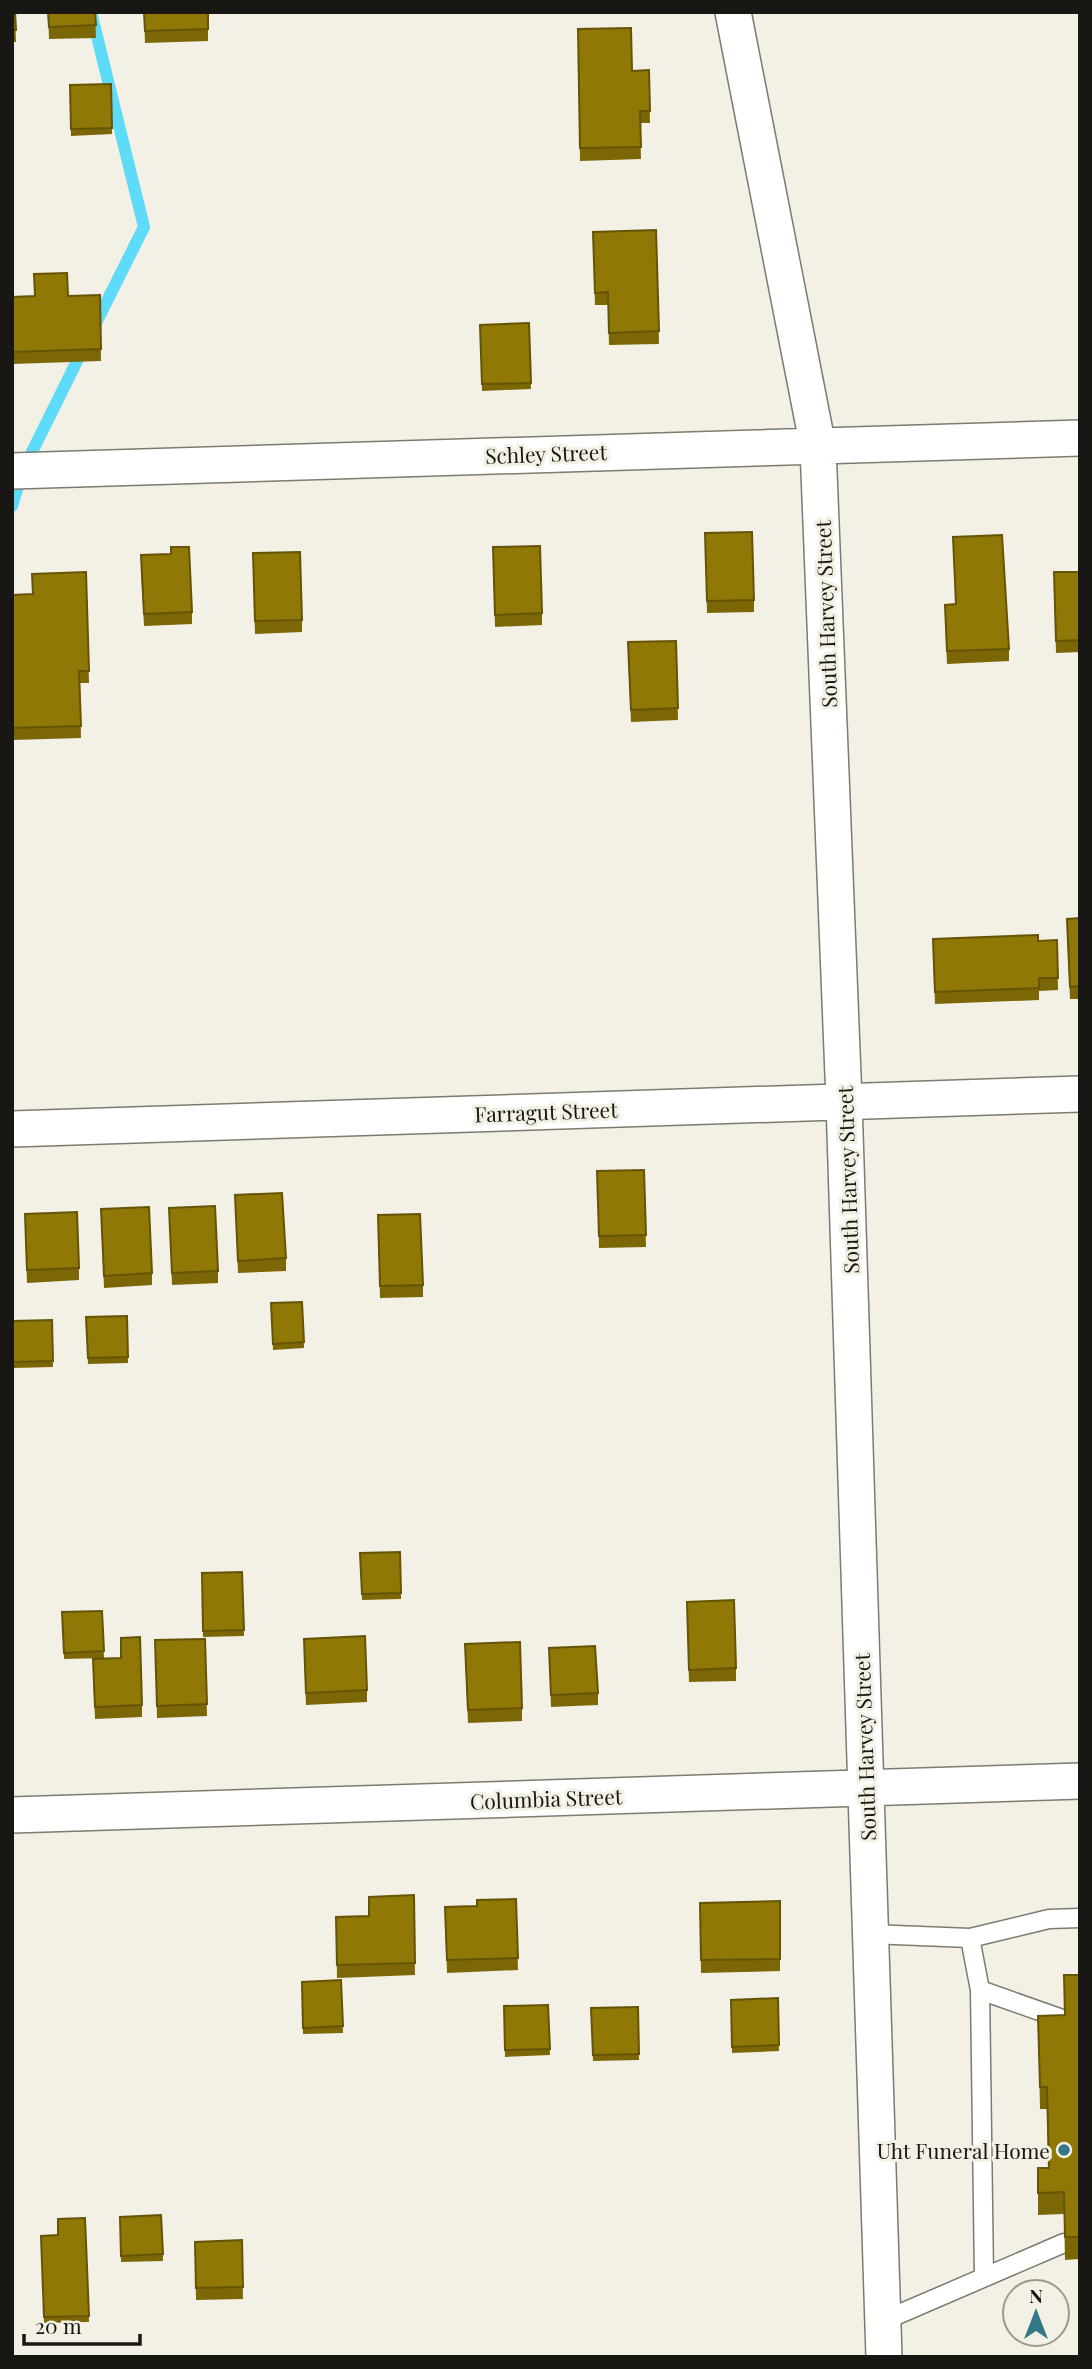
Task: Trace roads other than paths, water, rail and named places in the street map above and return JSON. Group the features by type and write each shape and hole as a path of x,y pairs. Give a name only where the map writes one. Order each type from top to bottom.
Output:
{"street":[{"name":"South Harvey Street","path":"733,12 818,447 844,1101 884,2357"},
{"name":"Schley Street","path":"12,471 1080,438"},
{"name":"Farragut Street","path":"12,1129 1080,1094"},
{"name":"Columbia Street","path":"12,1815 1080,1781"}],"lane":[{"path":"870,1934 970,1938 1049,1919 1080,1918"},
{"path":"970,1938 980,1990 984,2277"},
{"path":"980,1990 1065,2020"},
{"path":"883,2321 1065,2243"}],"waterway":[{"path":"91,12 144,227 93,329"},
{"path":"12,506 23,470 83,349"}],"place":[{"name":"Uht Funeral Home","path":"1064,2150"}]}
